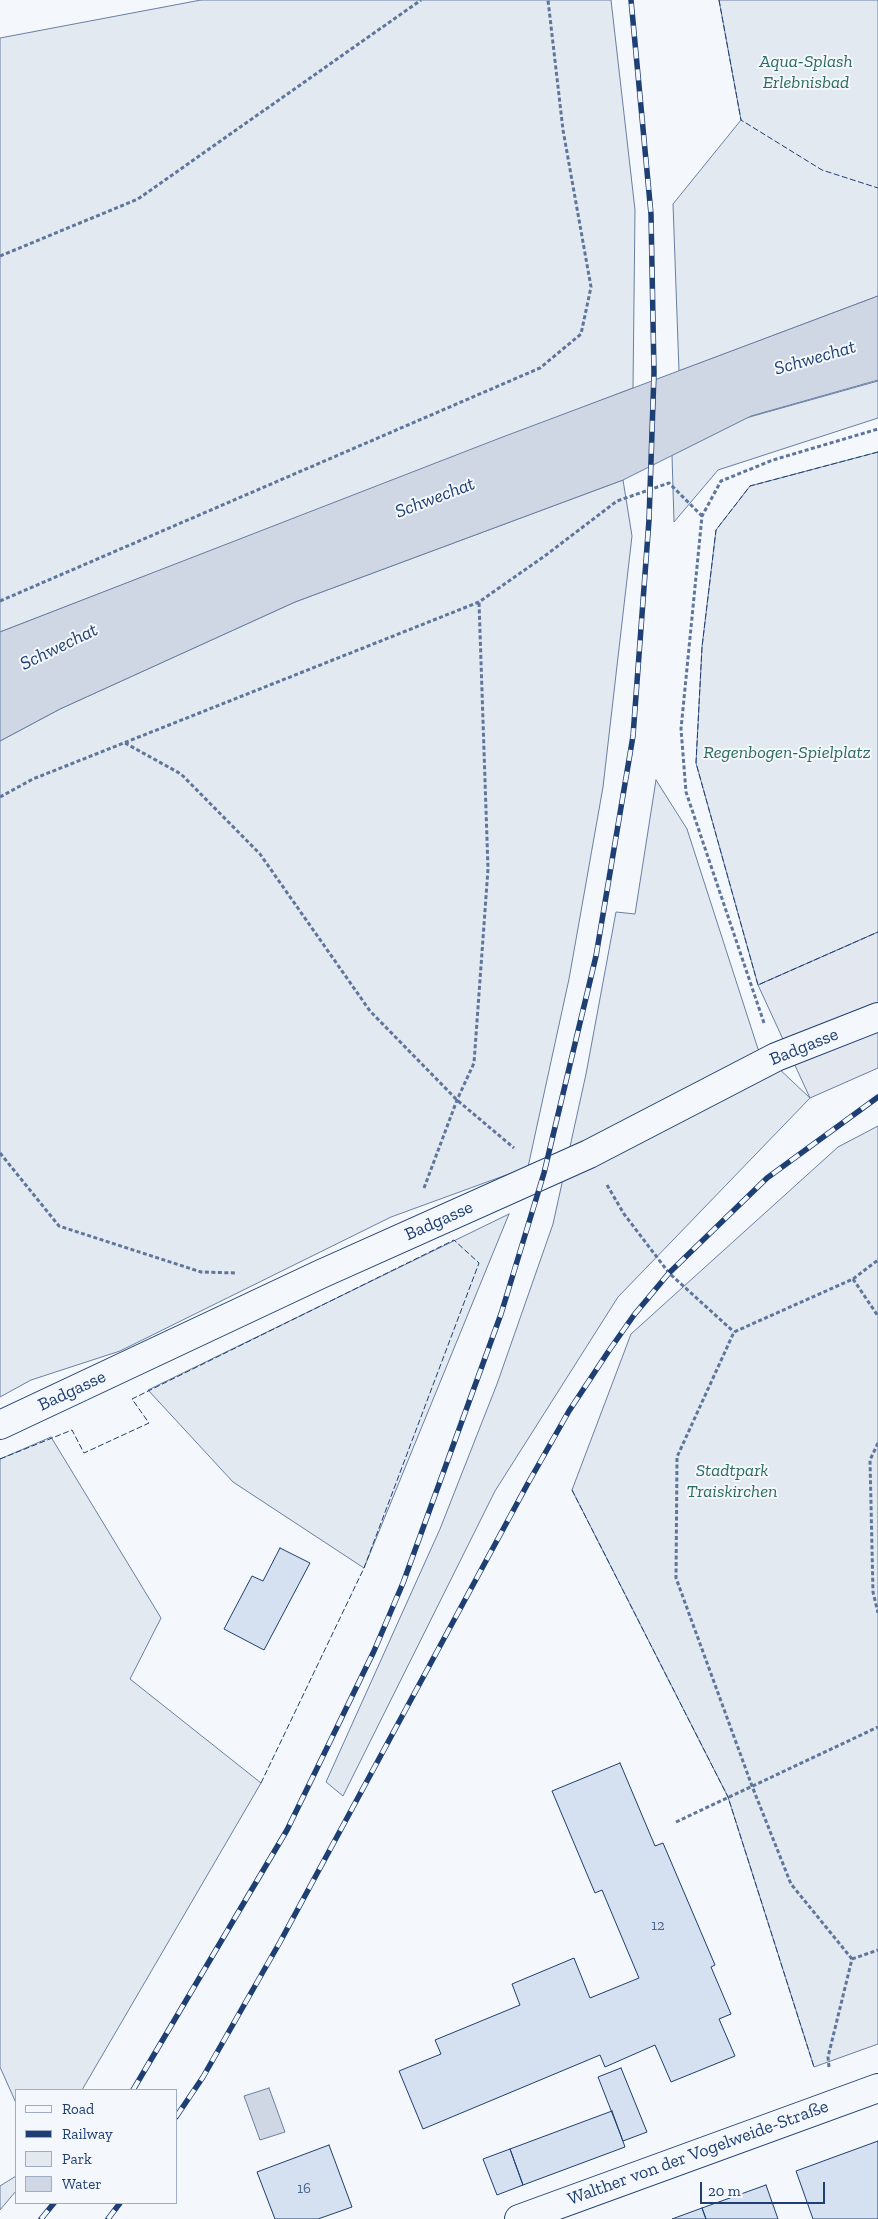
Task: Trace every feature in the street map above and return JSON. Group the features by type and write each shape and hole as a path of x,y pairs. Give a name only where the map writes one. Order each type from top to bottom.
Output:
{"street":[{"name":"Badgasse","path":"0,1425 544,1173 589,1154 776,1057 878,1017"},
{"name":"Walther von der Vogelweide-Straße","path":"518,2219 878,2088"}],"path":[{"path":"0,256 138,199 421,0"},
{"path":"0,601 540,368 581,334 591,287 563,130 548,0"},
{"path":"776,1057 686,792 681,730 702,516 720,481 773,460 878,429"},
{"path":"0,797 34,779 478,602 546,555 617,501 669,483 702,516"},
{"path":"418,1231 419,1200 457,1100 474,1063 488,869 478,602"},
{"path":"125,742 181,774 260,854 370,1011 457,1100 544,1173"},
{"path":"0,1153 59,1226 201,1272 238,1273"},
{"path":"589,1154 624,1214 669,1273 734,1332"},
{"path":"852,1959 791,1884 752,1786 676,1578 678,1458 734,1332 853,1279 878,1260"},
{"path":"853,1279 878,1316"},
{"path":"878,1443 870,1460 874,1592 878,1613"},
{"path":"676,1822 878,1727"},
{"path":"852,1959 878,1950"},
{"path":"832,2104 828,2057 852,1959"}],"green space":[{"path":"201,0 611,0 635,210 633,388 0,632 0,38"},
{"name":"Aqua-Splash Erlebnisbad","path":"719,0 878,0 878,296 679,371 673,204 741,120"},
{"path":"878,381 878,418 718,470 674,522 672,455 746,418"},
{"name":"Regenbogen-Spielplatz","path":"878,452 878,932 758,985 696,763 702,647 716,530 750,486"},
{"path":"623,480 632,536 603,787 569,979 528,1167 391,1217 120,1351 31,1380 0,1397 0,741 60,709 295,602"},
{"path":"656,780 687,829 758,1049 810,1098 618,1297 495,1491 343,1796 326,1782 440,1529 497,1384 553,1224 586,1074 616,912 635,914"},
{"name":"Stadtpark Traiskirchen","path":"878,1126 878,2044 814,2067 728,1797 572,1490 631,1334 838,1147"},
{"path":"509,1214 364,1568 233,1482 148,1390"},
{"path":"51,1437 161,1618 130,1679 261,1783 83,2089 15,2089 15,2101 0,2067 0,1459"},
{"path":"15,2177 15,2192 0,2210 0,2186"}],"shaded area":[{"path":"878,932 878,1068 810,1098 758,985"}],"water":[{"name":"Schwechat","path":"878,296 878,380 751,416 623,480 295,602 60,709 0,741 0,632 500,438"},
{"path":"269,2088 285,2132 260,2140 244,2096"}],"building":[{"path":"280,1548 310,1563 264,1650 224,1629 252,1576 263,1581"},
{"path":"620,1763 655,1846 663,1843 715,1965 711,1967 731,2014 719,2019 735,2056 671,2082 655,2045 605,2067 600,2055 423,2129 399,2071 441,2054 435,2040 520,2005 512,1984 574,1958 590,1998 639,1978 602,1890 595,1893 552,1791"},
{"path":"621,2068 647,2132 623,2141 598,2077"},
{"path":"612,2111 625,2147 523,2185 510,2149"},
{"path":"878,2141 878,2219 813,2219 796,2171"},
{"path":"329,2145 352,2207 318,2219 275,2219 257,2172"},
{"path":"510,2149 523,2185 497,2195 483,2159"},
{"path":"766,2185 778,2219 706,2219 702,2208"},
{"path":"702,2208 706,2219 672,2219"}],"railway":[{"path":"134,2089 287,1830 374,1651 403,1583 501,1314 544,1173 596,956 633,736 649,520 654,373 651,214 631,0"},
{"path":"178,2114 203,2077 280,1942 527,1485 569,1411 608,1352 634,1315 669,1273 767,1178 878,1097"},
{"path":"41,2219 53,2204"},
{"path":"108,2219 119,2204"}],"fence":[{"path":"719,0 741,120 822,170 878,188"},
{"path":"878,452 750,486 716,530 702,647 696,763 758,985 878,932"},
{"path":"0,1459 72,1430 84,1453 149,1423 132,1399 454,1240 479,1263 364,1568 261,1783"},
{"path":"572,1490 728,1797 814,2067"}]}
